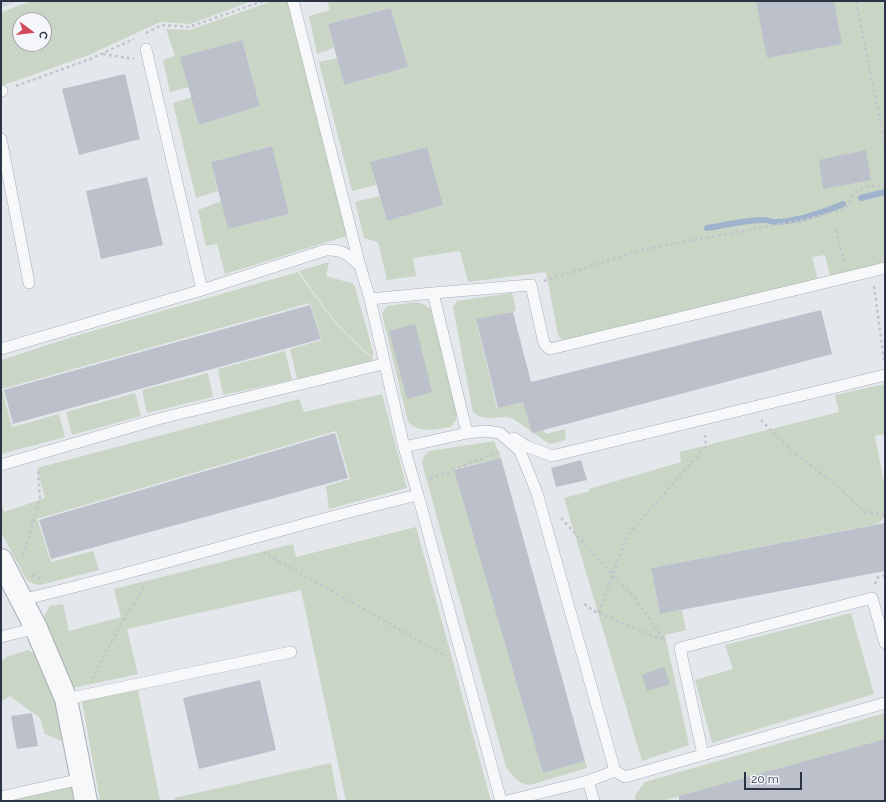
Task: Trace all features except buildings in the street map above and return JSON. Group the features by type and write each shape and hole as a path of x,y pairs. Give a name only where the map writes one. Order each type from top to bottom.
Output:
{"street":[{"path":"11,561 21,600 72,698 81,779 86,801"}],"lane":[{"path":"293,1 360,266 370,299 404,447 501,801"},
{"path":"146,49 202,290"},
{"path":"1,139 29,283"},
{"path":"1,349 202,290 354,242"},
{"path":"326,250 346,253 360,266"},
{"path":"370,299 530,285 543,339 545,345 550,349 885,268"},
{"path":"434,294 467,433"},
{"path":"1,465 158,419 384,364"},
{"path":"404,447 467,433 485,431 500,433 552,456 885,375"},
{"path":"500,433 520,450 538,493 616,772 625,777 885,703"},
{"path":"21,600 74,588 243,541 418,495"},
{"path":"703,755 680,648 872,598 885,643"},
{"path":"1,637 36,628"},
{"path":"72,698 291,652"},
{"path":"507,801 588,781 616,772"},
{"path":"1,797 81,779"},
{"path":"588,781 594,801"}],"path":[{"path":"856,1 885,146"},
{"path":"102,53 148,61"},
{"path":"530,285 640,250 802,220 846,209 855,192 866,187 885,186"},
{"path":"836,230 847,277"},
{"path":"872,271 885,365"},
{"path":"750,408 789,448 834,483 865,512 885,515"},
{"path":"599,613 627,536 706,446"},
{"path":"427,480 500,452"},
{"path":"11,561 40,499 36,454"},
{"path":"538,493 637,601 665,642"},
{"path":"243,541 450,659"},
{"path":"72,698 87,688 121,624 159,564"},
{"path":"26,573 48,581"},
{"path":"564,588 599,613 680,648"}],"shaded area":[{"path":"1,1 19,1 1,8"}],"green space":[{"path":"32,1 253,1 190,24 160,22 89,55 1,86 1,12"},
{"path":"272,1 290,1 350,235 225,274 217,244 206,246 198,210 221,201 228,229 289,214 271,146 211,162 218,191 196,198 173,103 192,97 199,125 260,106 242,40 181,57 189,87 170,92 163,60 175,56 166,29 190,30"},
{"path":"327,1 885,1 885,265 830,277 825,255 812,257 818,280 569,341 561,339 558,335 546,272 468,282 460,251 413,258 416,276 387,280 378,242 364,238 355,202 380,196 387,221 443,205 426,147 371,162 376,185 352,191 319,62 337,58 344,85 408,67 391,8 328,24 334,48 317,54 309,16 330,10"},
{"path":"329,262 326,276 354,284 373,351 373,357 351,338 333,318 299,271"},
{"path":"298,272 341,329 361,349 373,358 370,362 297,379 290,349 322,340 310,303 2,389 12,427 59,414 65,437 1,454 1,360 82,334"},
{"path":"512,293 516,310 513,312 476,320 497,408 523,402 546,434 565,429 566,440 550,444 511,418 486,418 473,412 453,307 457,301"},
{"path":"416,302 425,305 432,310 458,411 456,420 451,427 428,430 413,426 408,422 382,314 387,306"},
{"path":"285,351 292,380 223,395 218,369"},
{"path":"208,373 213,397 147,413 142,390"},
{"path":"885,384 885,434 875,436 885,488 885,517 878,524 651,568 660,614 682,610 686,630 665,635 689,745 642,761 564,498 590,491 589,489 681,462 680,452 839,412 835,395"},
{"path":"135,393 141,416 72,435 66,412"},
{"path":"382,394 407,488 329,509 326,486 350,479 336,431 37,519 51,562 93,551 99,570 40,585 33,584 26,579 1,532 1,504 4,512 45,498 37,468 299,399 304,412"},
{"path":"494,441 501,458 454,469 543,773 585,761 587,768 530,785 519,781 506,767 422,463 424,456 429,451"},
{"path":"416,527 491,801 346,801 301,590 127,629 138,674 73,688 43,618 50,606 63,604 69,631 121,617 114,589 293,544 296,557"},
{"path":"851,613 874,694 712,743 695,680 733,669 725,645"},
{"path":"28,650 42,658 67,743 45,734 40,718 10,696 1,702 1,663 6,657"},
{"path":"138,690 160,801 100,801 82,701"},
{"path":"885,713 885,739 662,801 635,801 635,795 645,782"},
{"path":"331,763 338,801 175,801 174,798"},
{"path":"78,785 81,801 3,801"}],"waterway":[{"path":"861,198 885,192"},
{"path":"707,228 751,221 765,220 782,222 818,213 843,204"}]}
